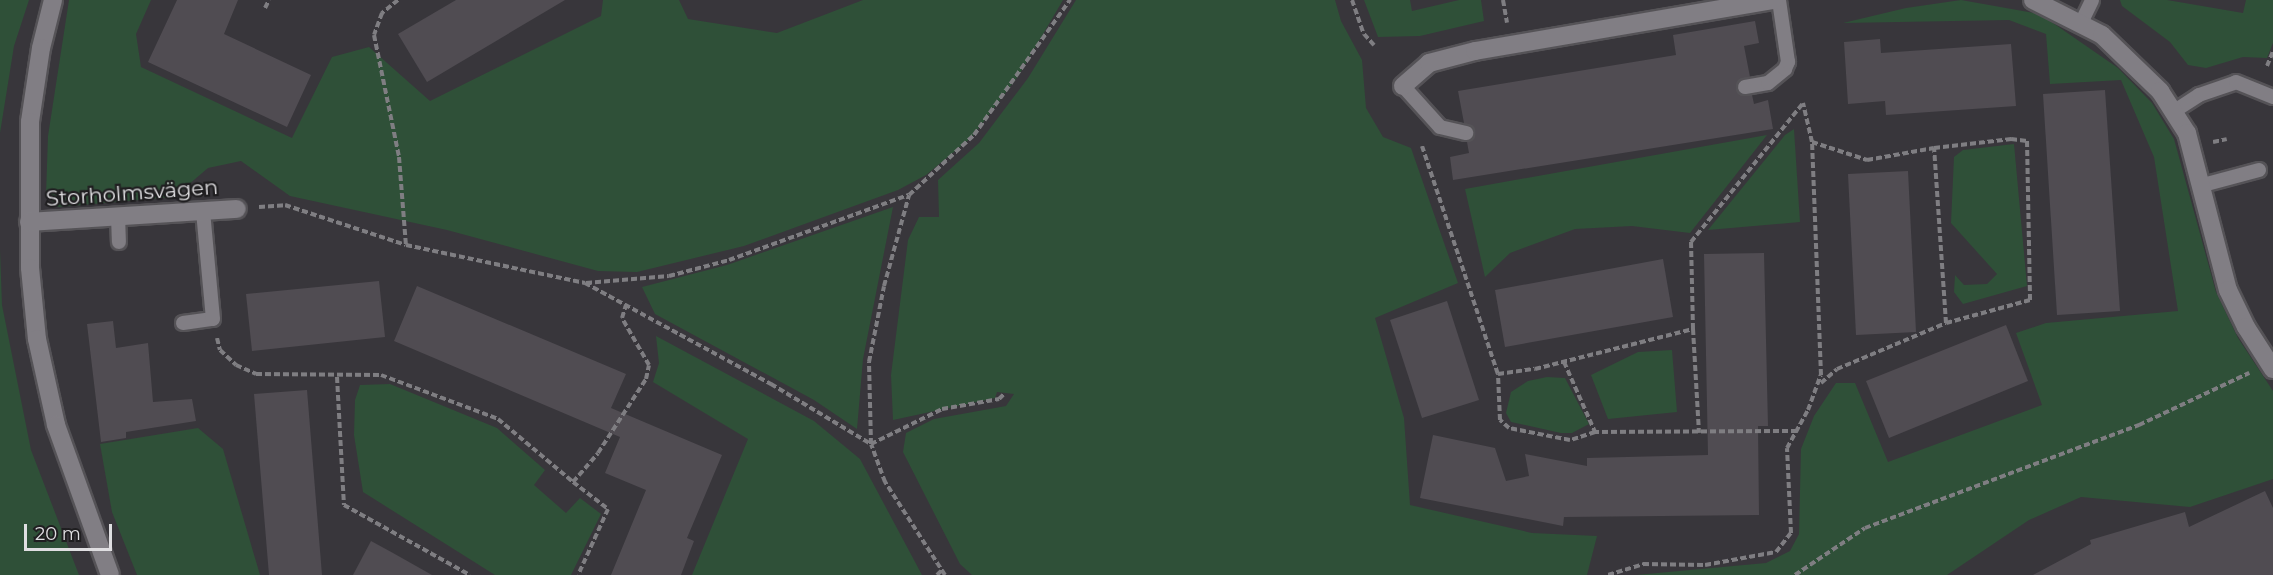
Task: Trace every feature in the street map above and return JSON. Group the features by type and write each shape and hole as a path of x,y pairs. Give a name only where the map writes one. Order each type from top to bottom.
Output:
{"street":[{"name":"Storholmsvägen","path":"53,0 41,48 30,122 29,222 37,339 56,425 110,575"},
{"path":"1403,86 1429,63 1475,51 1774,0"},
{"path":"2032,0 2081,23 2127,56 2160,91 2187,133 2203,185 2228,290 2270,364"},
{"name":"Storholmsvägen","path":"29,222 237,209"}],"lane":[{"path":"1745,87 1768,83 1785,69 1788,62 1779,0"},
{"path":"2081,23 2092,0"},
{"path":"2173,112 2199,95 2236,82 2273,97"},
{"path":"1403,86 1440,128 1466,133"},
{"path":"2203,185 2259,170"},
{"path":"183,323 213,319 203,212"},
{"path":"118,216 119,243"}],"path":[{"path":"265,8 269,0"},
{"path":"398,0 382,13 374,35 399,157 406,245"},
{"path":"585,283 669,276 729,261 909,195 974,135 1070,0"},
{"path":"1352,0 1364,34 1374,45"},
{"path":"1503,0 1508,28"},
{"path":"2267,66 2273,51"},
{"path":"1699,433 1691,242 1803,103 1812,142 1821,383"},
{"path":"1608,575 1643,564 1705,565 1776,552 1791,533 1787,448 1821,383 1837,369 1946,323 2030,300 2027,141 2021,138 1934,148 1867,160 1812,142"},
{"path":"2207,144 2227,139"},
{"path":"1422,146 1498,374 1500,420 1509,428 1570,440 1594,432 1699,433 1797,430"},
{"path":"1934,148 1946,323"},
{"path":"909,195 890,262 869,362 871,444 885,482 944,573 937,575"},
{"path":"237,209 285,205 406,245 585,283 771,384 871,444"},
{"path":"573,482 598,453 646,379 649,365 622,318 626,305"},
{"path":"213,319 220,350 236,365 256,374 337,377 381,375 498,419 609,509 578,575"},
{"path":"1498,374 1564,362 1693,329"},
{"path":"1564,362 1594,432"},
{"path":"1795,575 1865,528 2139,425 2270,364"},
{"path":"337,377 344,505 470,575"},
{"path":"871,444 942,408 999,399 1005,393"}],"green space":[{"path":"0,0 29,0 14,46 0,133"},
{"path":"69,0 151,0 136,34 141,67 292,138 332,57 369,47 430,101 601,16 603,0 679,0 688,19 777,33 863,0 1063,0 1019,75 972,137 926,175 898,190 744,246 637,272 598,271 447,230 290,196 241,161 208,168 174,197 58,207 46,195 48,136"},
{"path":"1076,0 1335,0 1341,21 1362,60 1366,108 1383,137 1411,148 1458,283 1375,318 1404,418 1410,505 1532,533 1597,536 1587,575 972,575 960,564 903,452 906,433 934,419 1006,406 1014,394 997,392 995,398 893,420 891,375 908,240 919,217 939,217 938,180 979,143 1028,78"},
{"path":"1364,0 1410,0 1412,11 1459,0 1481,0 1484,21 1420,36 1378,37"},
{"path":"1961,0 2040,14 2118,68 2152,103 2174,139 2216,292 2238,338 2273,391 2273,479 2190,507 2081,497 2029,520 1947,575 1636,575 1766,563 1790,551 1799,534 1801,449 1814,416 1836,383 1855,383 1888,462 2042,405 2016,333 2046,323 2178,311 2154,157 2121,80 2050,84 2046,34 2009,20 1843,23 1906,8"},
{"path":"2120,0 2167,0 2243,13 2246,0 2273,0 2273,43 2267,58 2243,57 2206,68 2188,65 2170,42 2122,6"},
{"path":"1794,129 1800,222 1708,230 1785,135"},
{"path":"1767,135 1690,233 1632,226 1575,229 1510,253 1485,277 1465,189"},
{"path":"2014,144 2027,286 1963,304 1954,292 1955,275 1964,285 1987,284 1997,274 1951,223 1954,157 1963,150"},
{"path":"893,207 863,359 857,429 814,400 655,314 642,287 727,265"},
{"path":"0,249 2,305 31,450 79,575 0,575"},
{"path":"656,336 814,421 860,459 922,575 692,575 748,439 653,382 659,363"},
{"path":"1672,350 1677,412 1608,419 1591,375 1638,352"},
{"path":"1547,377 1565,378 1589,424 1572,433 1561,433 1511,422 1506,413 1511,392 1528,381"},
{"path":"390,384 497,428 545,470 534,485 566,513 580,498 601,514 571,575 495,575 363,492 354,435 355,400 360,385"},
{"path":"198,428 223,449 260,575 137,575 112,512 100,444"}],"building":[{"path":"177,0 238,0 224,34 311,75 287,127 148,62"},
{"path":"456,0 565,0 427,82 398,34"},
{"path":"1755,21 1759,43 1744,46 1750,77 1740,80 1736,88 1741,95 1752,95 1754,104 1768,100 1773,129 1453,180 1450,157 1469,153 1467,142 1475,134 1473,127 1464,123 1458,91 1676,55 1673,35"},
{"path":"1880,39 1881,53 2011,44 2016,106 1886,115 1885,101 1848,104 1844,42"},
{"path":"2105,90 2120,311 2057,315 2043,94"},
{"path":"1908,171 1916,332 1856,335 1848,174"},
{"path":"1764,253 1768,426 1758,426 1759,515 1564,517 1563,526 1420,498 1433,435 1495,448 1506,481 1529,476 1525,454 1587,466 1587,458 1708,455 1704,254"},
{"path":"1663,259 1673,317 1505,347 1495,290"},
{"path":"379,281 385,337 252,351 246,294"},
{"path":"417,286 626,374 611,408 722,455 687,538 694,541 681,575 611,575 646,490 605,473 620,437 394,341"},
{"path":"1447,301 1479,400 1422,418 1390,320"},
{"path":"113,321 116,348 148,343 153,402 192,399 196,421 126,432 126,438 101,442 87,324"},
{"path":"2006,325 2028,381 1889,438 1866,381"},
{"path":"307,390 322,575 269,575 254,394"},
{"path":"2265,491 2273,508 2273,575 2033,575 2091,544 2090,540 2185,512 2189,527"},
{"path":"371,541 393,553 432,575 353,575"}]}
